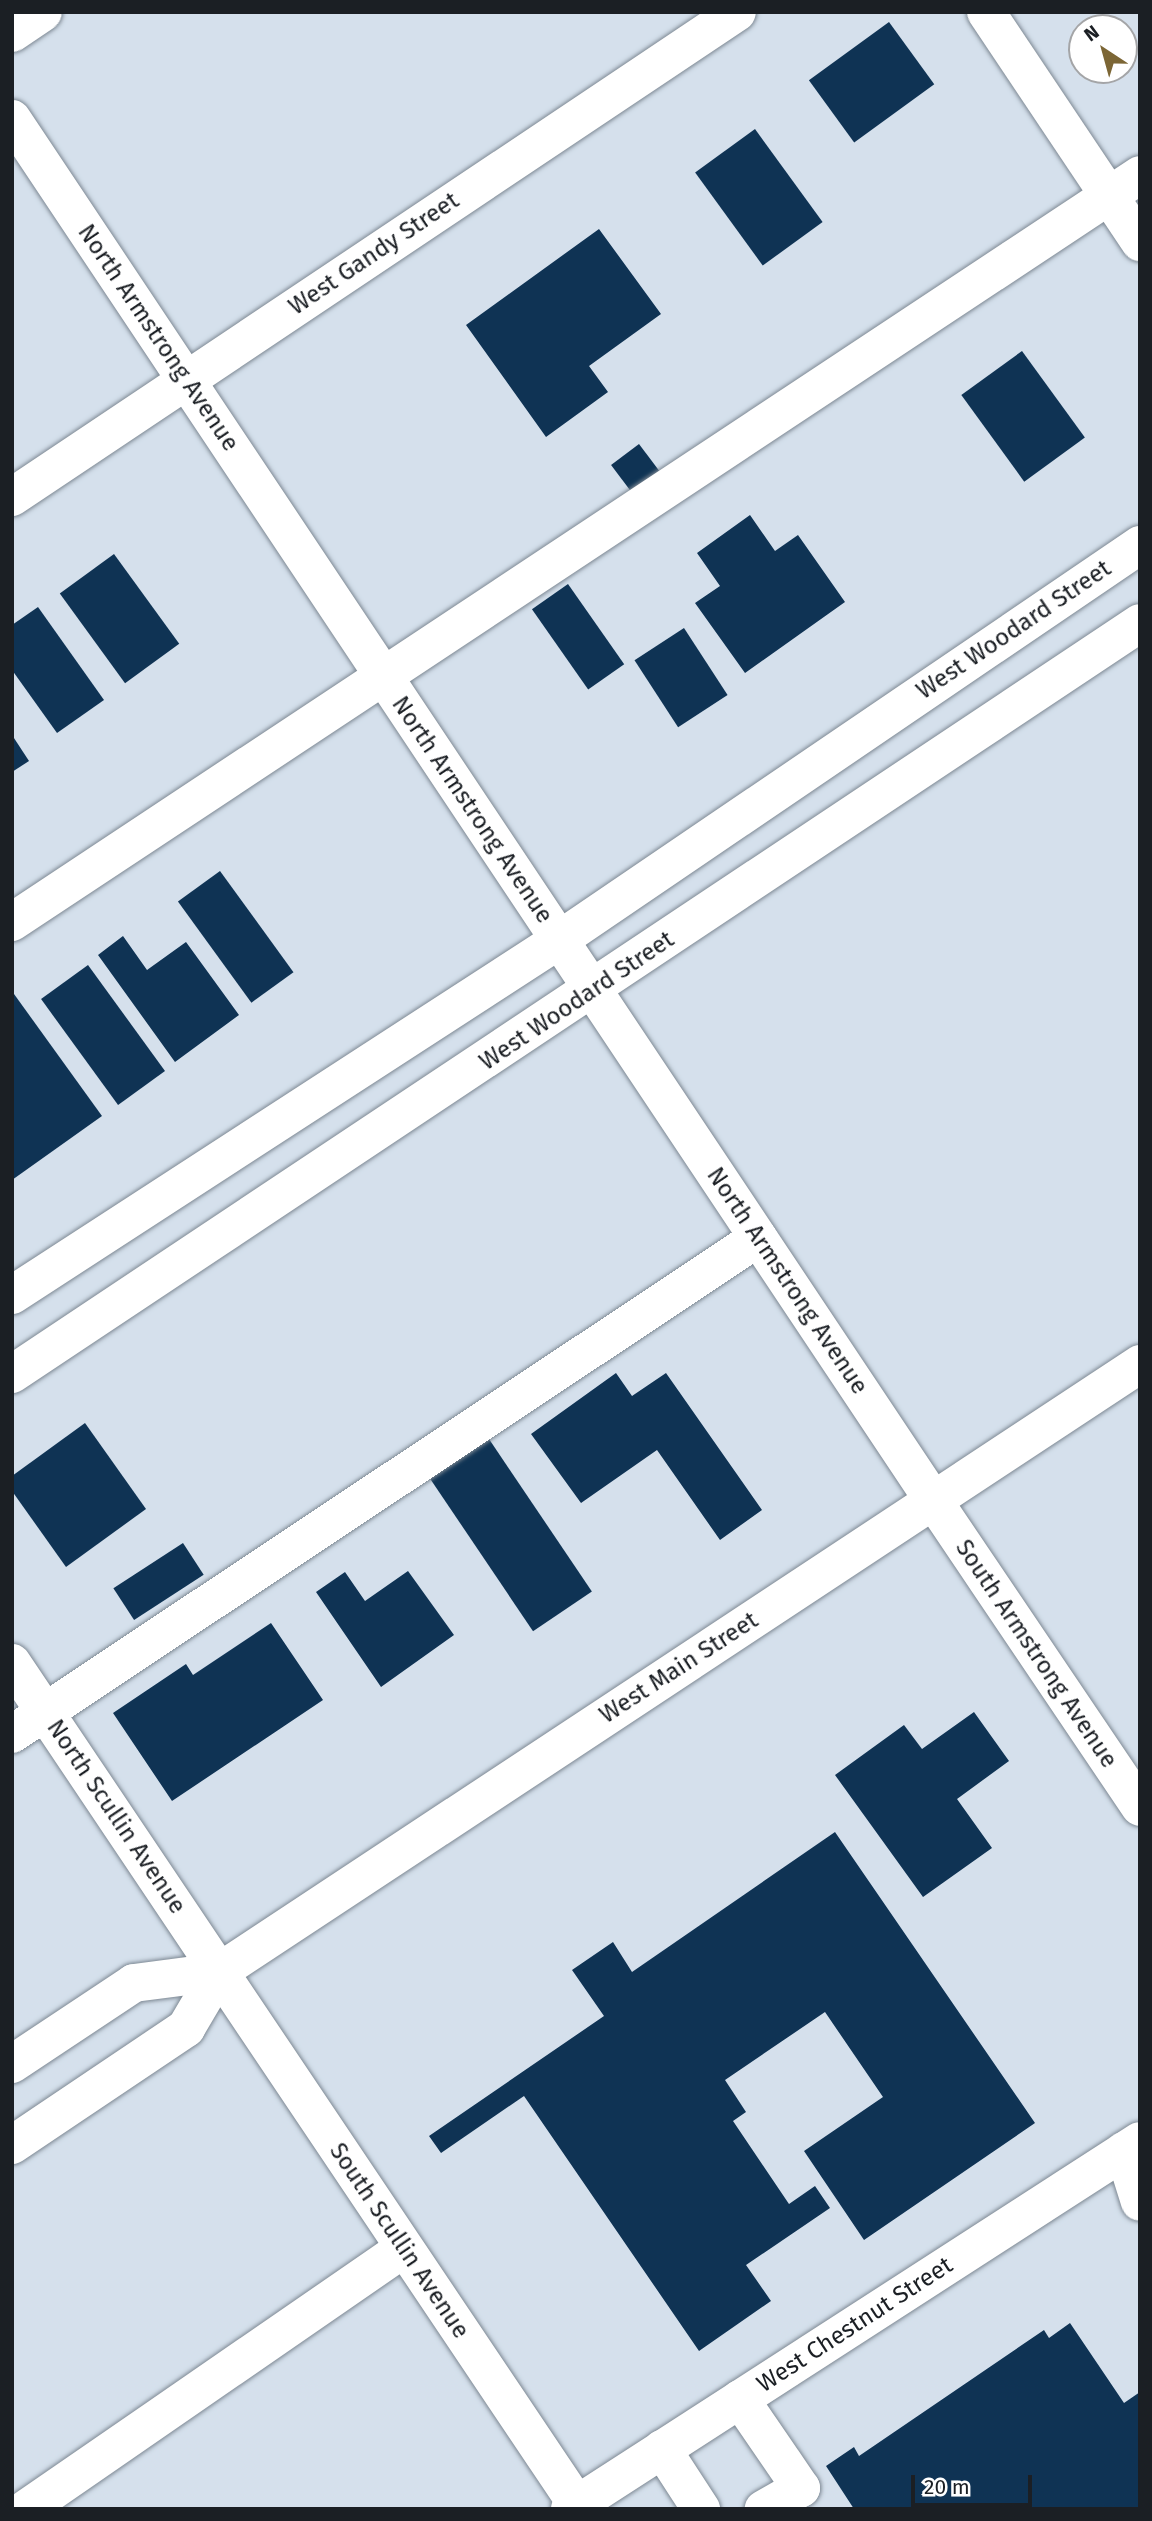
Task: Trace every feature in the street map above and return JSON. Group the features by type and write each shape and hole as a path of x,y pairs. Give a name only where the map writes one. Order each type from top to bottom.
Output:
{"street":[{"path":"12,33 43,12"},
{"name":"West Gandy Street","path":"12,497 737,12"},
{"path":"986,12 1124,186 1140,242"},
{"name":"North Armstrong Avenue","path":"12,119 933,1500"},
{"path":"12,922 107,857 262,761 383,676 1124,186"},
{"name":"West Woodard Street","path":"12,1295 559,940 1140,545"},
{"name":"West Woodard Street","path":"12,1374 593,991 1140,623"},
{"path":"12,1734 758,1238"},
{"name":"West Main Street","path":"12,2145 186,2028 219,1972 1140,1364"},
{"name":"South Armstrong Avenue","path":"933,1500 1135,1789"},
{"name":"North Scullin Avenue","path":"12,1662 219,1972"},
{"name":"West Main Street","path":"12,2064 134,1983 219,1972"},
{"name":"South Scullin Avenue","path":"219,1972 576,2507"},
{"path":"1132,2146 1140,2202"},
{"name":"West Chestnut Street","path":"576,2507 1132,2146"},
{"path":"26,2509 404,2248"},
{"path":"740,2399 801,2488 764,2509"},
{"path":"662,2449 701,2509"}],"building":[{"path":"889,22 934,84 854,142 809,80"},
{"path":"755,129 823,222 763,266 695,172"},
{"path":"599,229 661,314 589,366 608,392 546,437 466,325"},
{"path":"1022,351 1085,438 1024,482 961,395"},
{"path":"639,444 661,473 633,494 611,465"},
{"path":"750,515 775,551 798,535 845,602 745,673 695,603 720,586 697,553"},
{"path":"114,554 179,644 125,683 60,593"},
{"path":"568,584 624,664 588,690 532,609"},
{"path":"38,607 104,700 57,733 12,670 12,625"},
{"path":"684,628 728,695 678,727 635,660"},
{"path":"12,735 29,761 12,772"},
{"path":"220,871 293,972 251,1003 178,902"},
{"path":"123,936 147,970 186,942 239,1015 175,1062 98,955"},
{"path":"88,965 165,1071 118,1105 41,999"},
{"path":"14,994 102,1116 12,1180 12,995"},
{"path":"616,1373 632,1396 666,1373 762,1510 720,1540 657,1450 581,1503 531,1434"},
{"path":"85,1423 146,1509 66,1567 12,1491 12,1476"},
{"path":"489,1439 592,1592 533,1631 430,1479"},
{"path":"183,1543 204,1575 134,1620 113,1588"},
{"path":"408,1571 454,1635 381,1687 316,1592 345,1572 365,1601"},
{"path":"271,1623 323,1700 172,1801 113,1713 186,1664 193,1675"},
{"path":"974,1712 1009,1761 957,1799 992,1848 923,1897 835,1775 904,1725 922,1749"},
{"path":"835,1832 1035,2123 864,2240 804,2151 883,2097 825,2012 725,2080 746,2112 733,2121 789,2204 815,2186 830,2208 746,2265 771,2301 699,2351 524,2096 441,2153 429,2136 604,2016 572,1970 613,1942 632,1972"},
{"path":"1070,2323 1124,2403 1140,2392 1140,2509 854,2509 826,2466 854,2447 859,2456 1044,2330 1049,2338"}]}
